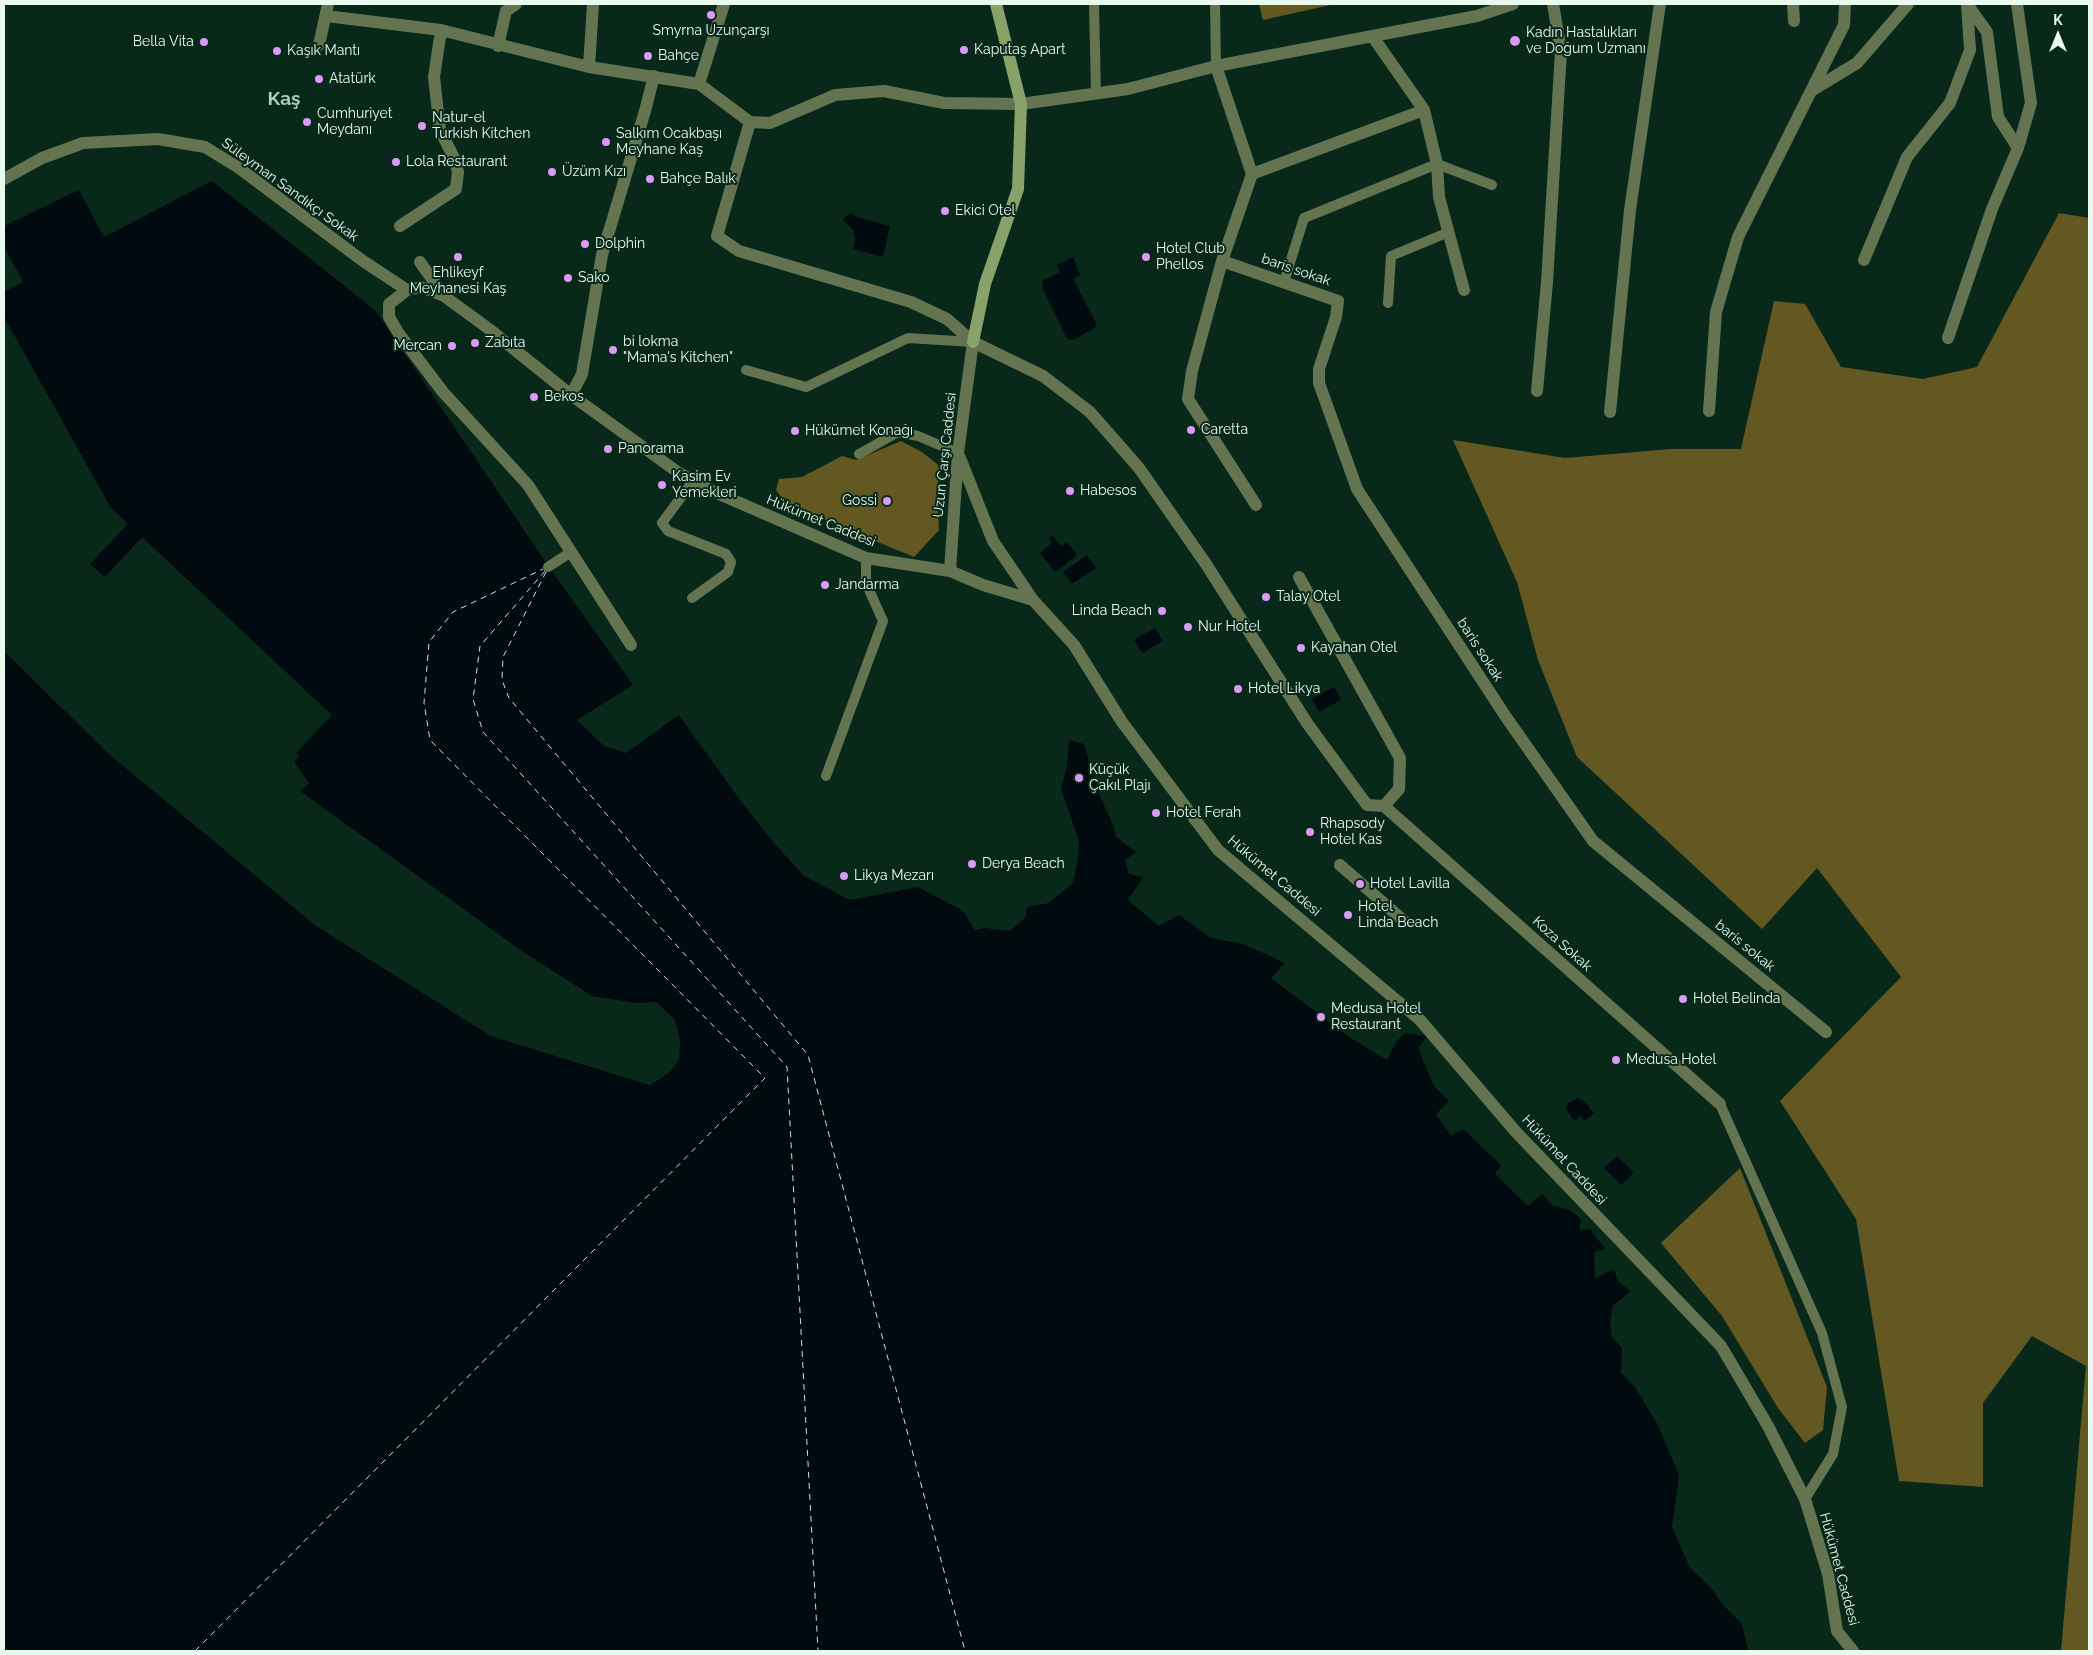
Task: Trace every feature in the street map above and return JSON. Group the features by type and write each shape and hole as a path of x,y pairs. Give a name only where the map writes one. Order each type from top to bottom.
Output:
{"street":[{"path":"498,46 506,11 516,4"},
{"path":"589,67 593,4"},
{"path":"699,84 724,4"},
{"path":"973,342 985,284 1018,189 1021,104 996,4"},
{"path":"319,45 327,10 441,30 498,46 589,67 699,84 750,122 770,123 835,95 884,91 944,103 1021,104 1128,90 1216,66 1477,16 1513,4"},
{"path":"1537,391 1548,282 1561,51 1553,4"},
{"path":"1610,412 1630,210 1660,4"},
{"path":"1793,4 1794,21"},
{"path":"1709,411 1716,312 1738,237 1844,25 1845,4"},
{"path":"1810,91 1857,63 1908,4"},
{"path":"1967,4 1987,32 1998,117 2018,148"},
{"path":"1864,260 1907,157 1950,103 1970,50 1967,4"},
{"path":"1948,338 1992,209 2018,148 2032,103 2017,4"},
{"path":"400,226 456,189 458,172 455,160 440,130 434,77 441,30"},
{"path":"1373,37 1424,110 1437,164 1439,197 1464,290"},
{"path":"1216,66 1252,174 1222,261 1192,371 1188,399 1256,505"},
{"path":"571,395 582,374 602,255 654,76"},
{"path":"1252,174 1424,110"},
{"path":"750,122 717,236 739,250 911,302 946,319 973,342 1043,376 1090,412 1139,468 1206,564 1307,723 1367,806 1384,806 1399,789 1400,758 1299,577"},
{"name":"Süleyman Sandıkçı Sokak","path":"4,179 42,158 83,143 158,139 205,147 239,168 363,261 407,290"},
{"name":"baris sokak","path":"1222,261 1338,301 1336,317 1319,369 1319,383 1357,489 1506,717 1593,841 1826,1032"},
{"path":"420,262 444,296"},
{"path":"444,296 421,288 407,290 389,304 389,317 399,334 443,392 528,485 631,645"},
{"name":"Hükümet Caddesi","path":"444,296 489,329 571,395 693,481 710,490 866,558 950,571 983,585 1033,600 1074,645 1122,722 1218,850 1420,1020 1516,1132 1721,1346 1768,1426 1805,1499 1828,1574 1837,1630 1853,1651"},
{"name":"Uzun Çarşı Caddesi","path":"950,571 958,453 973,342"},
{"path":"958,453 993,541 1033,600"},
{"name":"Koza Sokak","path":"1384,806 1720,1104"},
{"path":"1340,865 1404,921"}],"lane":[{"path":"1094,4 1096,94"},
{"path":"1215,4 1216,66"},
{"path":"1284,282 1304,218 1437,164 1492,185"},
{"path":"1388,303 1391,256 1449,232"},
{"path":"746,370 806,387 908,338 973,342"},
{"path":"859,454 898,432 918,436 958,453"},
{"path":"692,598 728,572 731,562 726,554 668,531 662,523 693,481"},
{"path":"548,567 571,552"},
{"path":"826,776 883,621 866,583 866,558"},
{"path":"1720,1104 1822,1333 1842,1407 1832,1454 1805,1499"}],"shaded area":[{"path":"1259,4 1335,4 1263,20"},
{"path":"212,181 375,310 553,573 633,685 577,720 604,746 626,753 679,715 740,800 774,843 804,876 850,900 918,887 963,911 975,930 985,928 1010,931 1026,917 1027,907 1049,903 1073,883 1079,841 1061,789 1067,766 1069,740 1084,744 1099,794 1114,827 1116,837 1136,852 1125,860 1129,874 1143,877 1128,900 1159,926 1179,915 1211,938 1243,944 1285,963 1271,978 1352,1039 1387,1060 1397,1041 1405,1033 1427,1036 1418,1048 1434,1086 1449,1101 1436,1114 1451,1136 1463,1129 1501,1165 1495,1174 1528,1206 1542,1194 1553,1206 1570,1210 1581,1219 1579,1230 1590,1229 1605,1249 1594,1252 1595,1278 1614,1269 1618,1282 1631,1291 1613,1305 1610,1323 1612,1337 1622,1348 1621,1373 1635,1387 1658,1425 1679,1476 1672,1527 1690,1568 1711,1588 1723,1605 1742,1624 1748,1651 4,1651 4,651 109,754 315,925 491,1036 650,1085 670,1072 679,1059 680,1039 674,1019 656,1002 636,1003 592,996 522,951 300,791 309,783 294,762 300,756 296,753 332,715 142,537 105,577 90,564 128,524 111,508 4,317 4,292 23,282 4,246 4,226 79,190 104,237"},
{"path":"850,213 857,217 890,226 883,257 853,249 855,239 853,230 843,219"},
{"path":"2059,213 2089,218 2089,1651 2061,1651 2086,1366 2032,1336 1983,1403 1983,1487 1899,1481 1856,1219 1780,1101 1901,977 1817,868 1762,929 1577,757 1538,660 1517,582 1453,440 1565,458 1671,449 1741,449 1774,301 1805,304 1841,367 1923,379 1977,367"},
{"path":"1073,257 1080,275 1073,279 1096,323 1095,328 1073,340 1067,339 1042,287 1043,280 1060,272 1057,265"},
{"path":"901,441 922,452 937,464 941,472 937,486 939,530 914,557 786,504 776,490 779,479 802,477 842,456 856,460"},
{"path":"1053,536 1061,546 1067,542 1076,553 1075,557 1055,572 1040,553 1052,543 1049,539"},
{"path":"1087,555 1096,568 1072,584 1063,572"},
{"path":"1155,628 1163,641 1142,653 1134,640"},
{"path":"1334,687 1341,700 1319,712 1312,699"},
{"path":"1578,1098 1584,1101 1594,1113 1585,1121 1580,1116 1575,1121 1566,1109 1569,1102"},
{"path":"1617,1156 1634,1173 1621,1185 1604,1168"},
{"path":"1740,1168 1827,1387 1823,1430 1805,1443 1778,1408 1722,1316 1661,1243"}],"pier":[{"path":"4,648 111,752 317,923 492,1034 649,1082 668,1070 677,1058 677,1039 671,1020 653,1005 656,1002 674,1019 680,1039 679,1059 670,1072 650,1085 491,1036 315,925 109,754 4,651"}],"ferry route":[{"path":"195,1651 765,1078 430,740 424,703 429,642 453,612 543,569"},
{"path":"545,571 480,646 473,699 483,732 787,1067 818,1651"},
{"path":"546,572 503,657 502,680 509,698 808,1055 965,1651"}],"place":[{"name":"Smyrna Uzunçarşı","path":"711,15"},
{"name":"Kadın Hastalıkları ve Doğum Uzmanı","path":"1515,41"},
{"name":"Bella Vita","path":"204,42"},
{"name":"Kaputaş Apart","path":"964,50"},
{"name":"Kaşık Mantı","path":"277,51"},
{"name":"Bahçe","path":"648,56"},
{"name":"Atatürk","path":"319,79"},
{"name":"Cumhuriyet Meydanı","path":"307,122"},
{"name":"Natur-el Turkish Kitchen","path":"422,126"},
{"name":"Salkım Ocakbaşı Meyhane Kaş","path":"606,142"},
{"name":"Lola Restaurant","path":"396,162"},
{"name":"Üzüm Kızı","path":"552,172"},
{"name":"Bahçe Balık","path":"650,179"},
{"name":"Ekici Otel","path":"945,211"},
{"name":"Dolphin","path":"585,244"},
{"name":"Ehlikeyf Meyhanesi Kaş","path":"458,257"},
{"name":"Hotel Club Phellos","path":"1146,257"},
{"name":"Sako","path":"568,278"},
{"name":"Zabıta","path":"475,343"},
{"name":"Mercan","path":"452,346"},
{"name":"bi lokma \"Mama's Kitchen\"","path":"613,350"},
{"name":"Bekos","path":"534,397"},
{"name":"Caretta","path":"1191,430"},
{"name":"Hükümet Konağı","path":"795,431"},
{"name":"Panorama","path":"608,449"},
{"name":"Kasim Ev Yemekleri","path":"662,485"},
{"name":"Habesos","path":"1070,491"},
{"name":"Gossi","path":"887,501"},
{"name":"Jandarma","path":"825,585"},
{"name":"Talay Otel","path":"1266,597"},
{"name":"Linda Beach","path":"1162,611"},
{"name":"Nur Hotel","path":"1188,627"},
{"name":"Kayahan Otel","path":"1301,648"},
{"name":"Hotel Likya","path":"1238,689"},
{"name":"Küçük Çakıl Plajı","path":"1079,778"},
{"name":"Hotel Ferah","path":"1156,813"},
{"name":"Rhapsody Hotel Kas","path":"1310,832"},
{"name":"Derya Beach","path":"972,864"},
{"name":"Likya Mezarı","path":"844,876"},
{"name":"Hotel Lavilla","path":"1360,884"},
{"name":"Hotel Linda Beach","path":"1348,915"},
{"name":"Hotel Belinda","path":"1683,999"},
{"name":"Medusa Hotel Restaurant","path":"1321,1017"},
{"name":"Medusa Hotel","path":"1616,1060"}],"district":[{"name":"Kaş","path":"284,99"}]}
